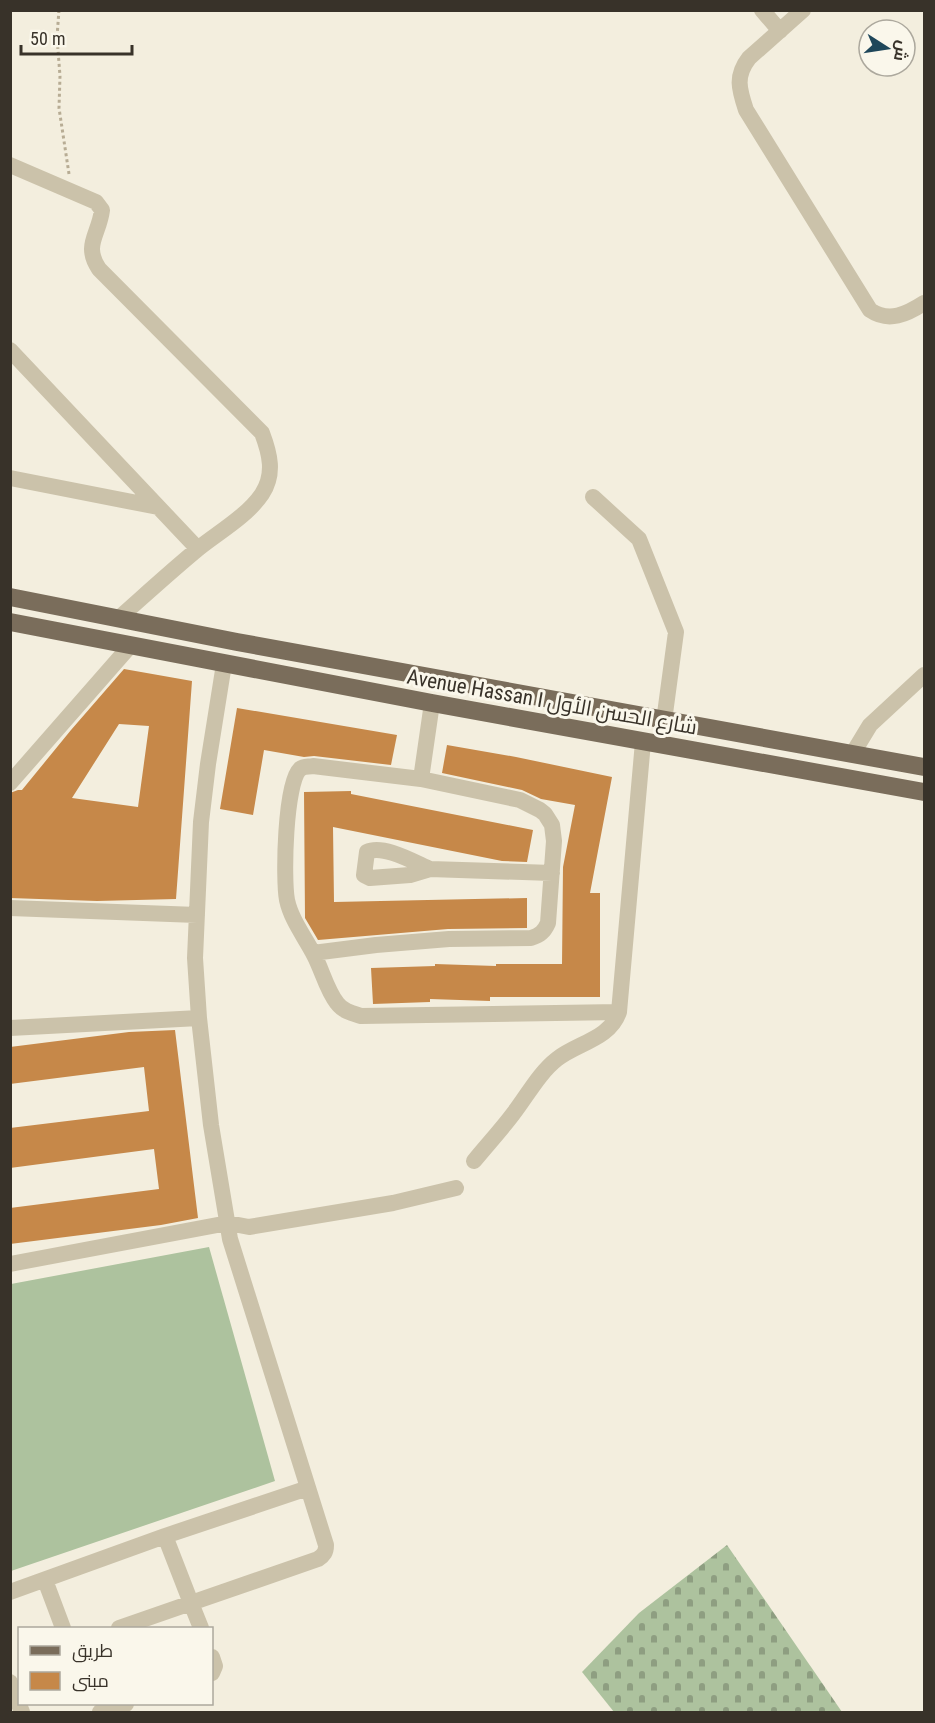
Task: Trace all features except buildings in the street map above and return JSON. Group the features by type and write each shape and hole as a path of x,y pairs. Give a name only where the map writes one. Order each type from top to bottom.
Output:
{"main road":[{"path":"10,597 664,721 924,767"},
{"name":"Avenue Hassan I شارع الحسن الأول","path":"10,622 432,703 924,792"}],"street":[{"path":"762,10 780,31"},
{"path":"803,10 743,66 739,91 746,110 870,310 883,316 898,316 924,303"},
{"path":"10,165 96,202 102,210 90,246 92,259 99,269 262,433 270,455 269,476 262,494 245,512 198,549 119,618"},
{"path":"10,350 198,549"},
{"path":"10,478 158,507"},
{"path":"593,497 639,540 676,632 664,721"},
{"path":"10,783 130,646"},
{"path":"125,1627 318,1559 324,1555 327,1545 230,1239 211,1125 195,958 205,788 224,664"},
{"path":"853,753 870,725 924,675"},
{"path":"421,779 432,703"},
{"path":"474,1161 550,1065 606,1031 616,1020 619,1012 643,742"},
{"path":"313,953 449,939 531,938 544,931 548,923 554,842 552,825 540,810 520,800 421,779 313,766 304,767 298,771 288,813 285,855 287,900 293,917 337,1002 346,1011 361,1016 619,1012"},
{"path":"430,869 552,873"},
{"path":"10,908 197,915"},
{"path":"10,1028 199,1017"},
{"path":"10,1264 228,1223 249,1227 393,1203 456,1188"},
{"path":"10,1592 308,1488"},
{"path":"165,1536 200,1627"},
{"path":"45,1580 62,1627"},
{"path":"10,1682 18,1703"},
{"path":"100,1713 123,1705"}],"path":[{"path":"58,10 59,108 71,190"}],"green space":[{"path":"209,1247 275,1481 11,1571 11,1284"},
{"path":"727,1545 842,1712 614,1712 582,1672 639,1613"}]}
